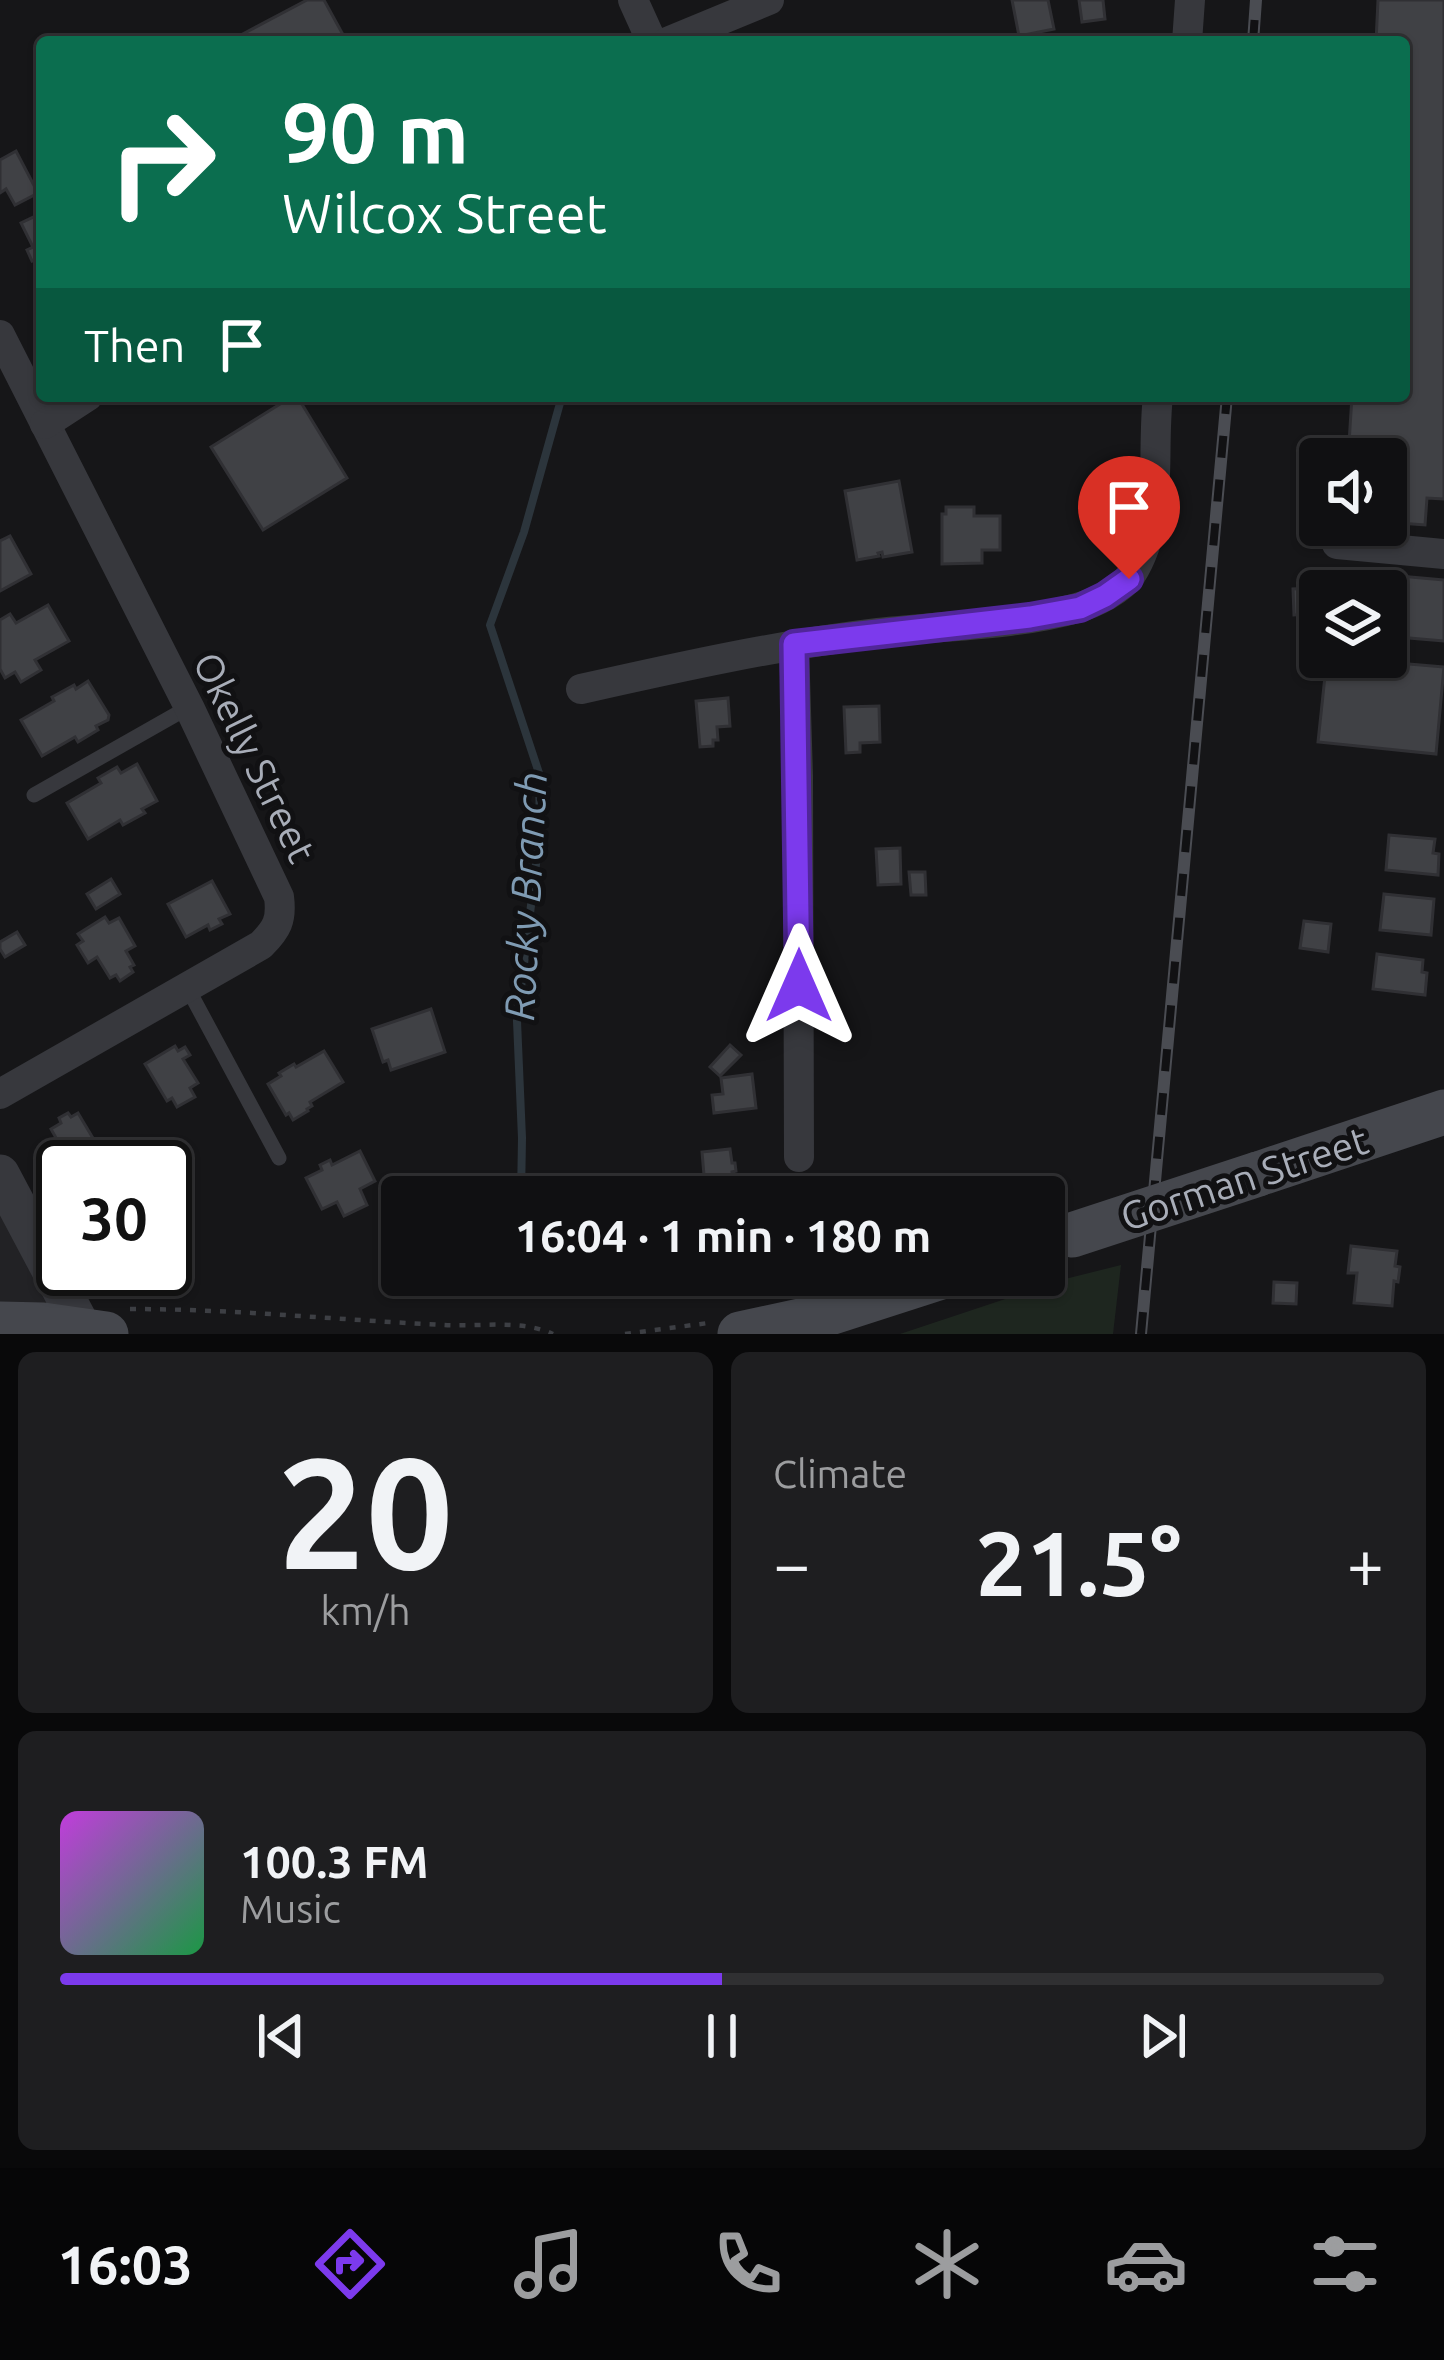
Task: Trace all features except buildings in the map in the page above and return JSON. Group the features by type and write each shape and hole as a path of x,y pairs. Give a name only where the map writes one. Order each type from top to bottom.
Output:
{"main road":[{"name":"Gorman Street","path":"1065,1237 1444,1112"},
{"path":"740,1334 814,1318 882,1296"},
{"path":"0,1324 98,1327"}],"street":[{"path":"633,0 649,36"},
{"path":"682,36 769,0"},
{"path":"1187,36 1190,0"},
{"name":"Okelly Street","path":"0,335 189,707 280,897 281,916 276,930 261,945 0,1094"},
{"path":"45,424 79,402"},
{"path":"581,689 794,644 1064,611 1105,596 1129,579 1145,546 1154,504 1158,402"},
{"path":"1358,546 1444,554"},
{"path":"794,644 799,1157"},
{"path":"0,1174 98,1327"}],"lane":[{"path":"34,795 189,707"},
{"path":"187,987 279,1158"}],"path":[{"path":"98,1327 230,1311 536,1326 553,1334"}],"shaded area":[{"path":"0,1202 36,1266 36,1296 53,1296 74,1334 0,1334"},
{"path":"1121,1265 1113,1334 900,1334 1014,1296 1065,1296 1065,1279"}],"waterway":[{"name":"Rocky Branch","path":"521,1176 517,1021 540,831 539,773 490,625 524,532 560,402"}],"railway":[{"path":"1253,36 1256,0"},
{"path":"1141,1334 1226,402"}],"route":[{"path":"799,986 794,644 1080,608 1129,579"}]}
